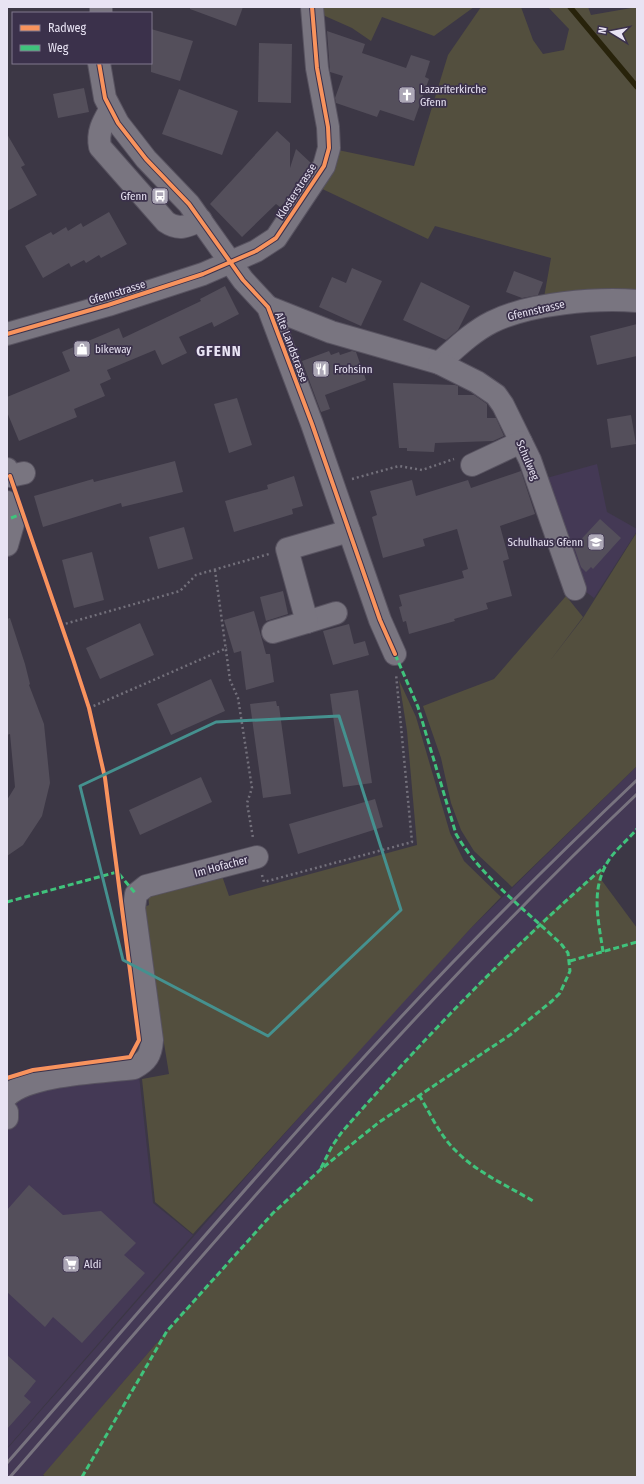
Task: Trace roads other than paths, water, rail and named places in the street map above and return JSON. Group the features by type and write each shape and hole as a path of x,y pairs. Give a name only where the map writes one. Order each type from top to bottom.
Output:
{"street":[{"name":"Klosterstrasse","path":"231,263 256,251 276,238 324,166 330,148 328,127 317,68 312,7"},
{"name":"Alte Landstrasse","path":"99,64 101,82 110,110 128,137 201,220 243,280 268,307 333,484 380,620 395,654"},
{"path":"110,110 101,124 99,141 100,147 166,222 176,227 182,227 201,220"},
{"name":"Gfennstrasse","path":"7,334 138,296 231,263"},
{"name":"Gfennstrasse","path":"439,363 478,331 492,322 512,314 588,301 637,302"},
{"path":"268,307 331,332 439,363"},
{"name":"Schulweg","path":"439,363 477,382 496,395 503,405 530,460 575,589"},
{"path":"472,465 521,442"},
{"path":"7,502 13,524 7,545"},
{"path":"307,622 287,549 349,531"},
{"path":"273,632 336,613"},
{"name":"Im Hofacher","path":"7,1096 12,1091 40,1080 134,1068 146,1062 152,1048 152,1040 134,908 136,894 146,886 257,857"},
{"path":"7,1112 7,1118"}],"waterway":[{"path":"570,7 637,87"}],"railway":[{"path":"7,1463 251,1183 400,1018 517,897 637,780"},
{"path":"10,1477 238,1215 393,1042 554,875 637,794"}],"place":[{"name":"Lazariterkirche Gfenn","path":"407,95"},
{"name":"Gfenn","path":"160,196"},
{"name":"bikeway","path":"82,349"},
{"name":"Frohsinn","path":"321,369"},
{"name":"Schulhaus Gfenn","path":"596,542"},
{"name":"Aldi","path":"71,1264"}],"district":[{"name":"GFENN","path":"219,351"}]}
